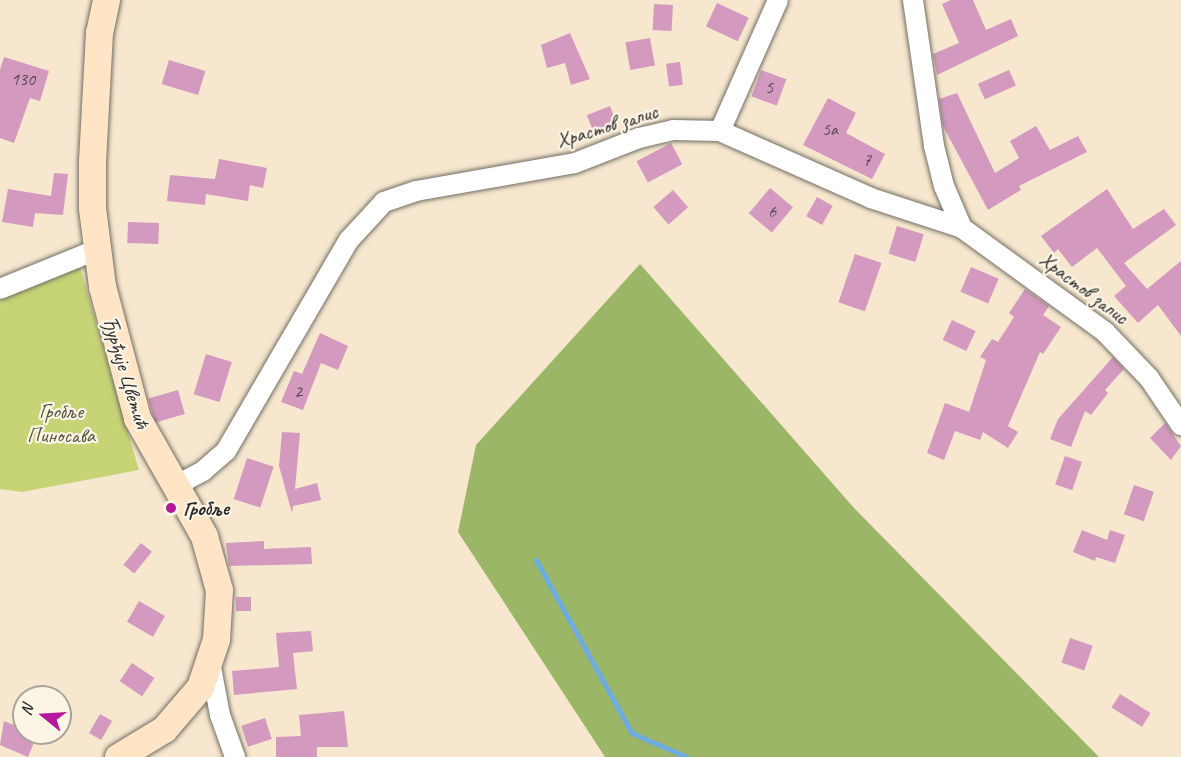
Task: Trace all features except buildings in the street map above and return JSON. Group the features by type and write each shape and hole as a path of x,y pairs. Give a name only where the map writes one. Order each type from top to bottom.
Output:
{"street":[{"name":"Ђурђије Цветић","path":"106,0 94,100 93,208 96,250 111,329 137,418 204,536 213,562 218,616 210,662 200,687 177,718 118,757"},
{"path":"720,131 778,0"},
{"path":"913,0 944,186 962,228"},
{"name":"Храстов запис","path":"175,486 202,471 226,451 349,240 384,202 416,191 575,163 654,134 720,131 914,213 962,228 1106,332 1149,378 1181,425"},
{"path":"914,213 944,186"},
{"path":"0,289 96,250"},
{"path":"210,662 220,715 235,757"}],"green space":[{"path":"640,264 854,508 1099,757 605,757 458,532 476,445"},
{"name":"Гробље Пиносава","path":"80,267 139,470 22,492 0,489 0,296"}],"waterway":[{"path":"536,560 632,733 687,757"}],"place":[{"name":"Гробље","path":"171,508"}]}
